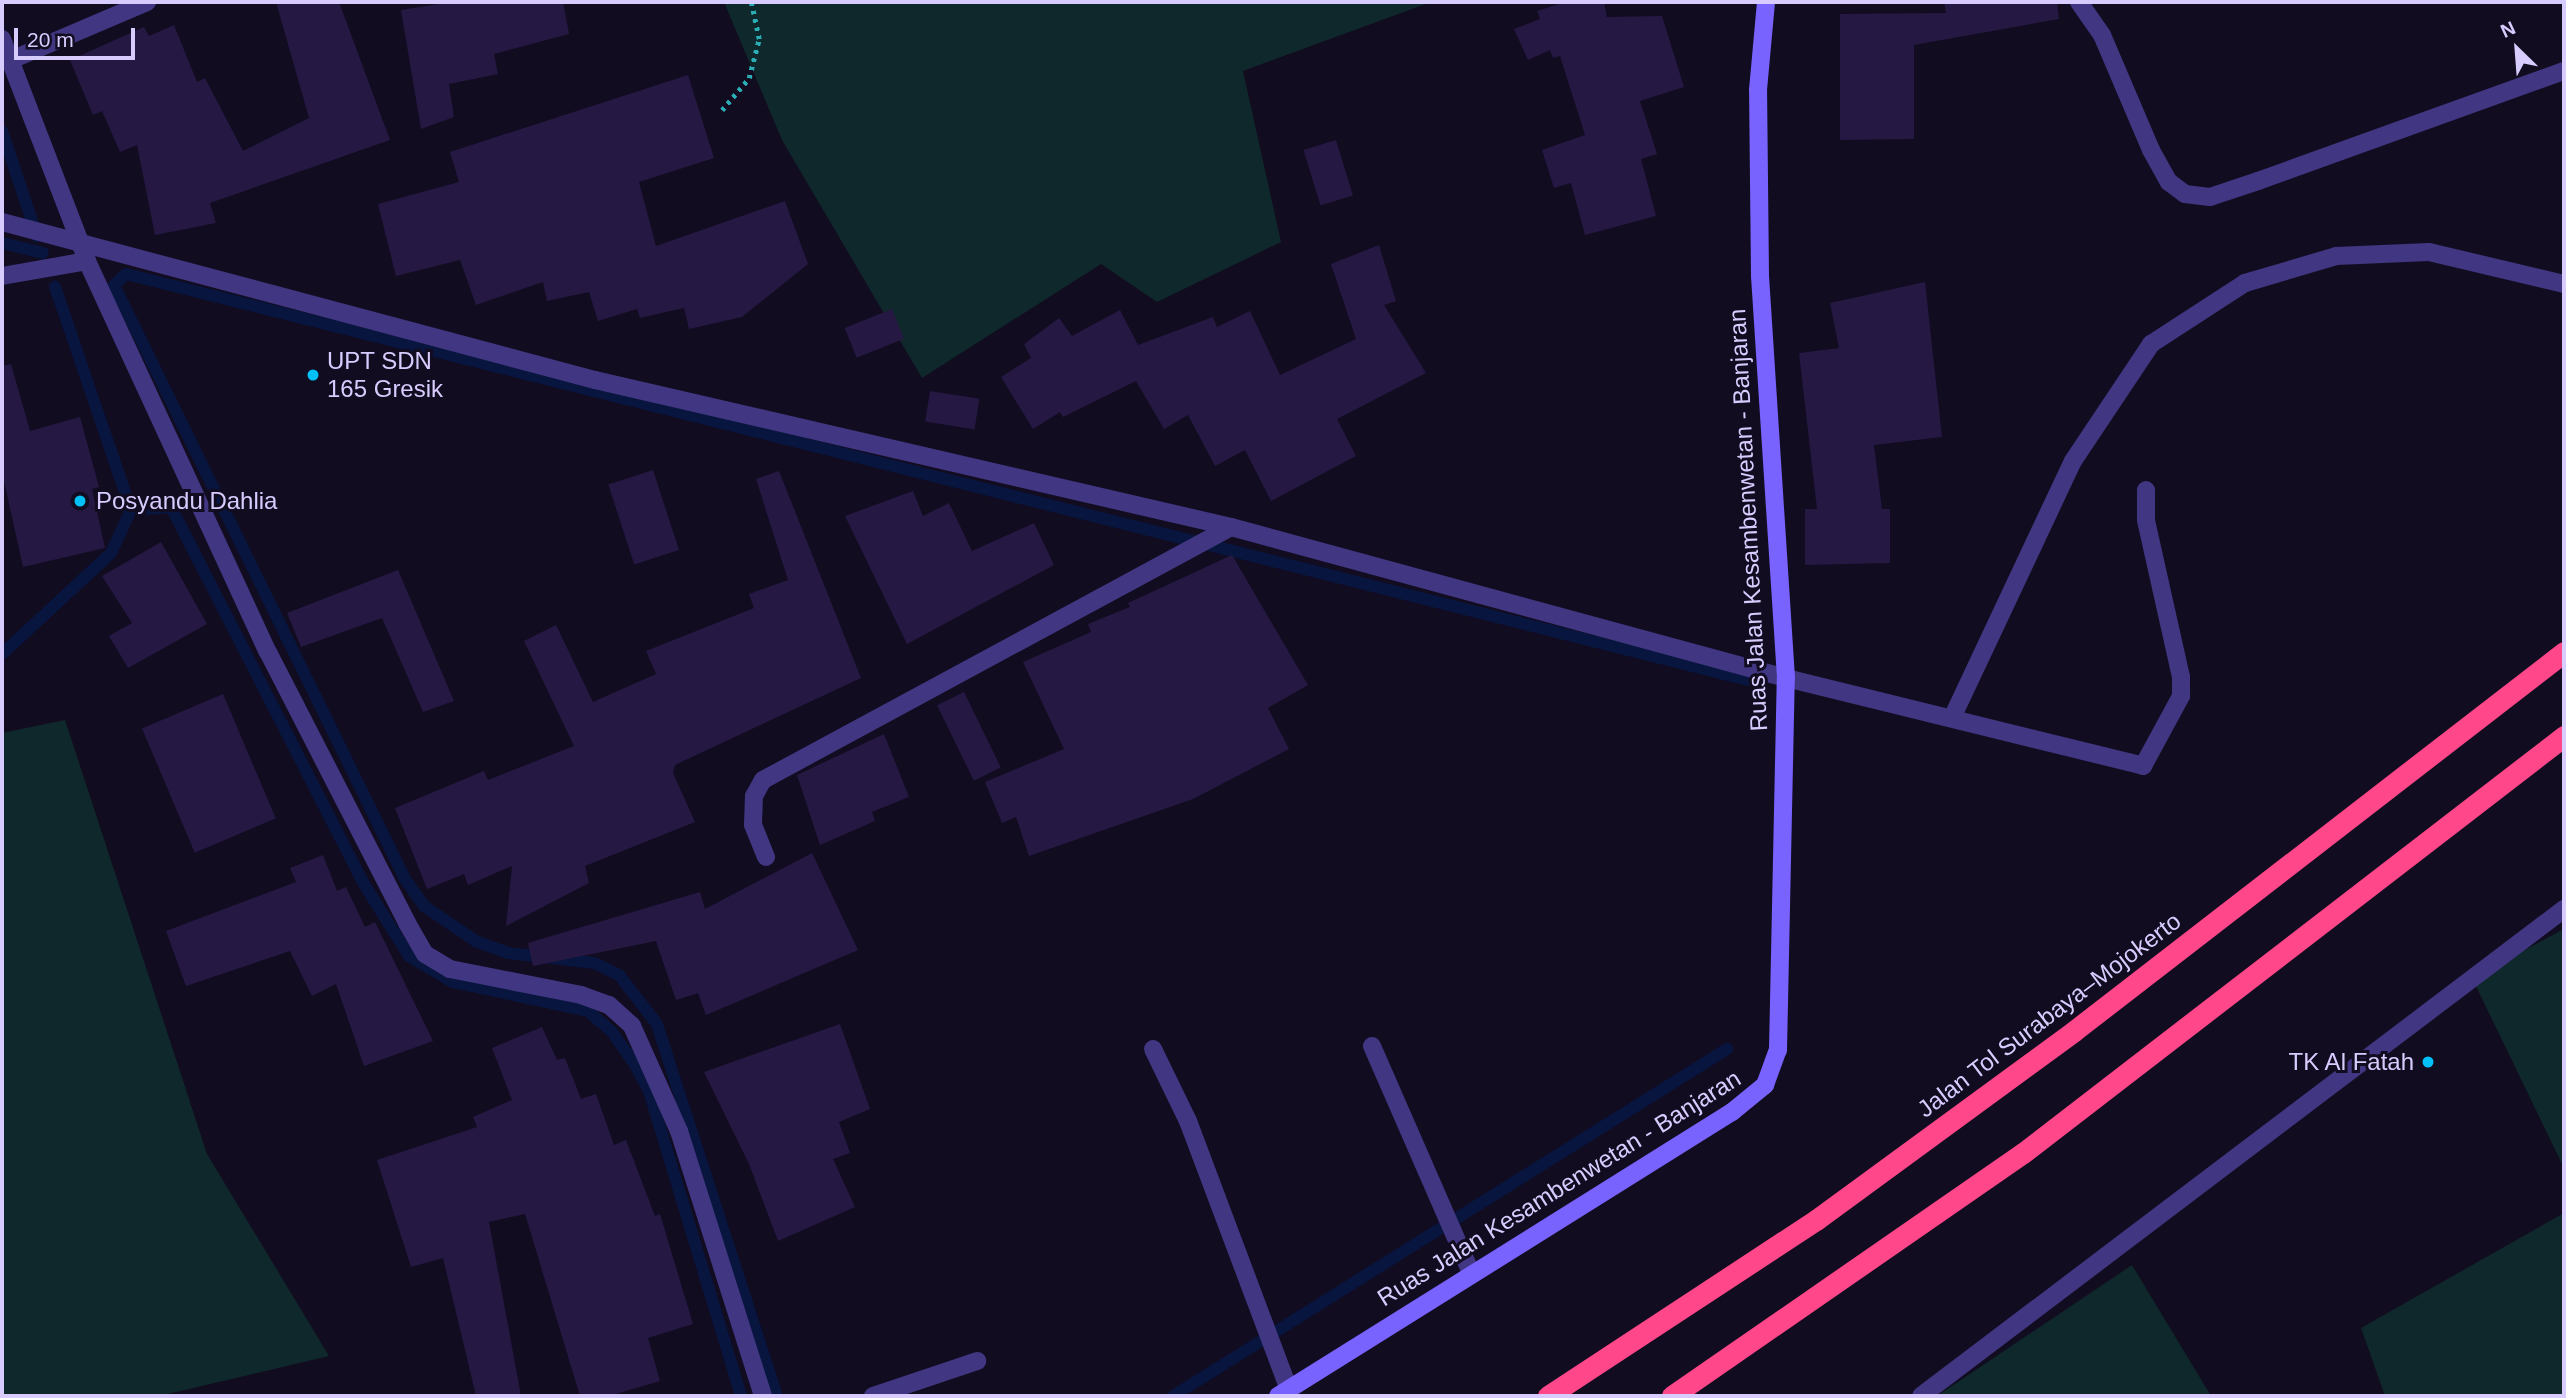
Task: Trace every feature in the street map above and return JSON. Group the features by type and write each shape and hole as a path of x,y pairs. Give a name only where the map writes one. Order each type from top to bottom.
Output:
{"highway":[{"name":"Jalan Tol Surabaya–Mojokerto","path":"1548,1396 1816,1220 2074,1031 2564,652"},
{"path":"1672,1396 2023,1153 2564,736"}],"main road":[{"name":"Ruas Jalan Kesambenwetan - Banjaran","path":"1283,1393 1732,1112 1765,1085 1779,1050 1786,678 1760,276 1758,90 1766,2"}],"street":[{"path":"10,60 146,2"},
{"path":"2079,2 2102,35 2151,150 2169,182 2185,194 2210,197 2564,71"},
{"path":"2,39 82,241 87,261 268,652 425,954 450,969 581,995 609,1005 632,1026 679,1131 763,1396"},
{"path":"2,222 82,241 595,380 1231,527 1786,678 2143,766 2181,696 2146,520 2146,491"},
{"path":"1952,718 2073,461 2151,344 2245,283 2336,256 2429,252 2564,284"},
{"path":"2,276 87,261"},
{"path":"766,857 753,824 754,796 763,780 1231,527"},
{"path":"1920,1396 2564,909"},
{"path":"1372,1046 1471,1273"},
{"path":"1153,1049 1188,1121 1283,1393"},
{"path":"873,1396 977,1361"}],"path":[{"path":"722,110 750,78 759,39 751,2"}],"green space":[{"path":"724,2 1431,2 1243,71 1281,242 1157,302 1101,264 922,378 782,140"},
{"path":"65,720 207,1154 329,1356 159,1396 2,1396 2,733"},
{"path":"2564,929 2564,1168 2472,978"},
{"path":"2564,1213 2564,1396 2385,1396 2361,1328"},
{"path":"2132,1265 2211,1396 1937,1396"}],"building":[{"path":"276,2 339,2 390,140 210,203 216,223 155,235 137,145 120,152 102,111 93,115 70,60 144,27 149,36 174,25 197,82 205,78 243,151 309,118"},
{"path":"452,2 563,2 569,34 494,54 498,74 449,84 454,117 421,129 401,10"},
{"path":"1566,2 1604,2 1607,17 1662,16 1684,87 1640,101 1657,154 1641,159 1656,216 1585,235 1571,183 1554,188 1542,150 1585,135 1560,56 1553,58 1550,50 1528,60 1514,29 1540,19 1537,11"},
{"path":"1944,2 2057,2 2059,19 1914,45 1914,139 1840,140 1840,14 1946,13"},
{"path":"688,75 714,158 639,182 656,246 785,201 808,264 742,317 689,329 684,308 640,318 637,309 598,321 589,292 547,301 543,282 476,305 460,260 396,276 378,204 459,182 450,152"},
{"path":"1336,140 1353,195 1320,205 1303,150"},
{"path":"1379,245 1396,301 1384,305 1426,373 1337,419 1356,456 1271,501 1245,450 1215,466 1188,415 1164,429 1136,381 1063,417 1060,412 1033,429 1001,377 1031,358 1024,344 1059,318 1072,336 1120,310 1138,345 1213,317 1217,327 1250,311 1280,375 1356,339 1331,264"},
{"path":"1925,282 1942,437 1874,445 1882,509 1890,509 1890,563 1805,565 1805,509 1817,509 1799,353 1839,348 1830,303"},
{"path":"892,309 904,339 857,358 845,328"},
{"path":"11,364 30,431 80,417 99,487 92,489 105,548 23,567 2,472 2,366"},
{"path":"930,391 979,399 975,429 925,422"},
{"path":"653,470 679,550 634,564 608,485"},
{"path":"779,471 861,678 675,765 673,773 695,822 585,866 589,883 506,926 512,866 468,885 464,874 427,889 395,808 484,771 488,780 574,746 524,641 556,625 593,702 656,674 646,651 754,608 749,594 788,580 756,479"},
{"path":"913,491 923,516 949,503 972,551 1034,523 1054,565 907,644 845,516"},
{"path":"161,542 207,624 128,668 109,636 132,623 102,576"},
{"path":"1232,555 1308,685 1268,708 1289,749 1193,799 1029,856 1016,817 1002,823 985,782 1064,749 1023,662 1091,632 1088,624 1130,607 1128,603"},
{"path":"398,570 454,701 423,712 382,618 301,647 287,613"},
{"path":"964,692 1001,767 974,781 937,705"},
{"path":"223,694 276,818 195,853 142,728"},
{"path":"884,734 909,797 872,812 875,821 820,845 797,775"},
{"path":"812,853 858,950 706,1015 698,993 676,1000 656,941 533,966 528,943 700,892 705,909"},
{"path":"323,855 337,891 346,887 365,927 375,922 433,1041 364,1066 336,984 312,996 290,951 186,986 166,931 296,882 290,868"},
{"path":"840,1024 870,1109 839,1122 850,1153 833,1159 855,1207 778,1241 749,1164 704,1072"},
{"path":"542,1027 557,1060 565,1058 581,1099 596,1094 614,1145 626,1140 655,1216 660,1214 693,1324 648,1338 660,1381 609,1396 580,1396 525,1214 489,1222 521,1396 476,1396 443,1258 411,1267 377,1160 477,1127 473,1117 512,1100 492,1048"}],"waterway":[{"path":"2,131 37,236"},
{"path":"2,243 43,253"},
{"path":"777,1396 657,1024 619,975 594,963 508,953 477,942 424,906 405,879 114,285 126,274 1748,680"},
{"path":"2,654 111,553 131,510 55,287"},
{"path":"131,510 171,507 364,884 409,956 453,982 588,1011 612,1032 634,1063 649,1091 741,1396"},
{"path":"1173,1396 1727,1049"}],"place":[{"name":"UPT SDN 165 Gresik","path":"313,375"},
{"name":"Posyandu Dahlia","path":"80,501"},
{"name":"TK Al Fatah","path":"2428,1062"}]}
